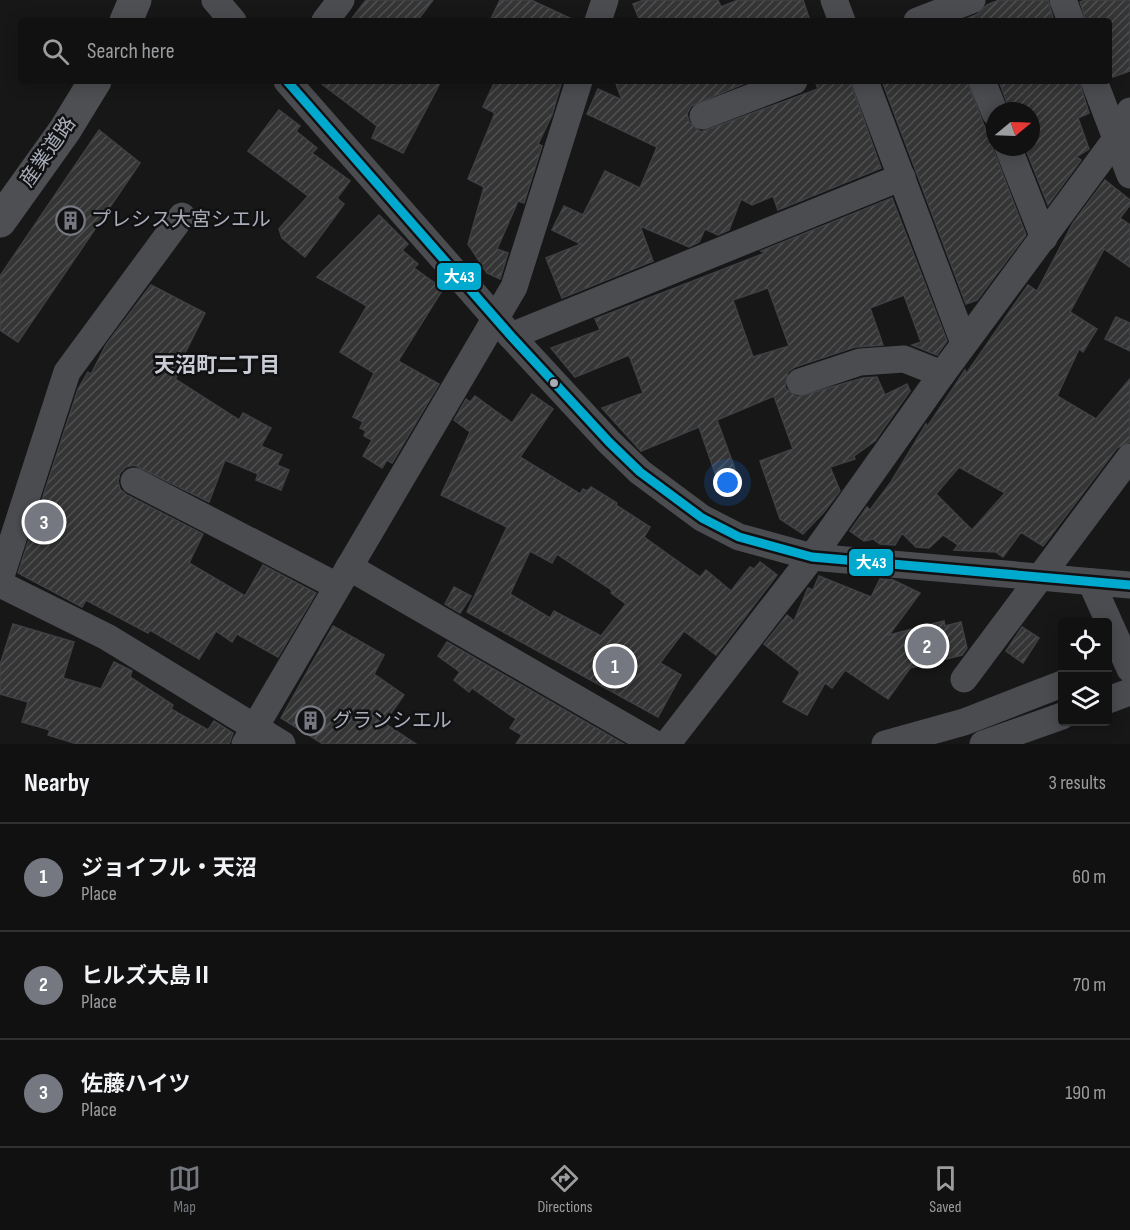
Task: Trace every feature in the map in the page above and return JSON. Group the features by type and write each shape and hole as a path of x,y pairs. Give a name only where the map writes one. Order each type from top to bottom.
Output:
{"main road":[{"path":"127,18 135,0"},
{"name":"産業道路","path":"1,216 65,130 93,84"}],"street":[{"path":"215,0 230,18"},
{"path":"327,18 341,0"},
{"path":"599,18 605,0"},
{"path":"834,0 841,18"},
{"path":"1063,0 1070,18"},
{"path":"928,18 961,9"},
{"path":"290,84 503,327 609,442 670,497 739,537 812,557 1130,585"},
{"path":"250,735 343,577 503,327 578,84"},
{"path":"703,116 786,84"},
{"path":"866,84 964,344"},
{"path":"983,84 991,102"},
{"path":"1095,84 1130,175"},
{"path":"667,744 812,557 942,374 1116,139 1130,111"},
{"path":"1012,156 1044,238"},
{"path":"503,327 902,177"},
{"path":"182,216 67,372 0,581 107,637 250,735 282,744"},
{"path":"800,382 860,362 904,359 942,374"},
{"path":"964,679 1130,458"},
{"path":"134,481 343,577 655,744"},
{"path":"1091,582 1123,663"},
{"path":"885,744 964,722 1058,686"},
{"path":"1112,698 1130,692"},
{"path":"983,744 1058,717"}],"building":[{"path":"366,0 433,0 419,18 352,18"},
{"path":"500,0 531,0 570,18 491,18"},
{"path":"644,0 718,0 721,7 738,0 803,0 809,18 639,18 633,4"},
{"path":"999,0 1048,0 1053,18 968,18 978,14 987,5"},
{"path":"1130,0 1130,71 1112,77 1112,18 1085,18 1080,2"},
{"path":"322,84 439,84 403,153 372,138 377,126"},
{"path":"494,84 561,84 552,115 538,144 542,146 524,203 518,201 497,249 508,253 500,279 487,273 468,244 484,187 468,179 495,113 483,107"},
{"path":"616,84 743,84 691,106 687,114 689,122 701,132 818,89 816,84 851,84 881,168 778,210 773,196 752,205 741,199 729,230 718,235 705,229 699,242 689,247 640,226 653,261 562,298 546,258 581,244 552,230 564,206 583,215 605,171 640,188 657,147 587,114 598,89 622,100"},
{"path":"883,84 968,84 986,131 986,156 996,156 1026,235 977,300 966,304"},
{"path":"1000,84 1080,84 1089,113 1078,118 1089,149 1076,157 1081,160 1048,205 1029,156 1040,156 1040,102 1007,102"},
{"path":"279,110 300,126 296,131 317,148 312,153 350,181 337,198 344,204 305,257 282,238 279,229 308,196 248,151"},
{"name":"プレシス大宮シエル","path":"99,130 140,163 18,342 0,330 0,276"},
{"path":"1105,180 1130,200 1130,205 1120,218 1130,225 1130,267 1104,249 1070,312 1097,329 1083,352 1079,349 1057,396 1096,419 1130,379 1130,442 1117,448 1043,546 1021,532 1003,557 990,548 995,552 954,550 958,545 943,535 929,548 916,547 902,533 895,545 880,544 873,539 864,541 850,531 867,507 870,510 891,482 926,424 927,427 965,370 966,374 1028,285 1037,291 1073,223","holes":["959,467 1005,493 972,530 936,494"]},
{"path":"892,198 947,341 937,355 912,345 921,342 904,295 870,308 883,345 855,347 795,367 788,372 785,388 797,397 863,378 877,377 885,395 907,384 910,391 875,441 854,456 855,459 830,467 840,491 803,534 780,519 760,461 793,449 774,396 717,420 735,469 716,476 699,427 641,451 602,408 643,393 629,355 575,377 551,348 600,330 595,319 765,253 761,251","holes":["768,288 789,346 753,357 733,300"]},
{"path":"379,215 408,244 402,250 418,264 414,268 443,289 398,361 439,384 392,463 387,460 382,468 363,456 372,440 364,436 366,431 360,428 363,422 353,417 374,373 340,352 367,306 317,277"},
{"path":"151,285 205,313 181,361 185,364 175,379 239,420 243,413 271,428 261,446 282,455 277,465 289,470 281,490 256,480 258,474 225,460 209,502 134,465 126,467 120,473 118,481 120,489 127,495 203,534 189,563 245,596 263,565 316,593 278,657 237,634 232,642 216,631 199,659 150,630 148,633 86,600 82,607 18,573 78,389 88,372 91,374 106,345"},
{"path":"1116,317 1130,323 1130,351 1105,339"},
{"path":"532,394 553,409 520,457 580,494 583,489 587,491 591,487 617,503 616,505 650,527 644,537 700,577 706,570 731,591 750,567 754,569 760,562 777,575 716,655 684,631 660,663 681,675 658,717 467,612 507,527 441,495 470,432 454,420 466,399 470,402 475,396 512,423","holes":["530,551 552,563 557,554 612,590 611,593 626,604 601,636 554,611 550,618 510,594"]},
{"path":"819,576 871,597 880,579 893,580 920,593 889,635 944,621 945,626 961,622 967,648 962,655 910,668 888,699 845,670 832,688 825,683 807,715 783,702 800,672 764,644 787,615 794,621 808,588 813,590"},
{"path":"454,587 471,596 460,613 445,604"},
{"path":"13,624 74,642 63,678 101,689 114,662 132,671 130,677 173,705 171,709 208,730 214,721 233,733 229,744 77,744 48,735 50,730 22,722 28,702 0,694 0,665"},
{"path":"333,626 384,655 374,674 404,695 384,723 416,744 323,744 281,718"},
{"path":"1022,627 1039,638 1023,663 1006,651"},
{"path":"447,642 624,744 516,744 522,735 510,728 516,719 472,688 469,692 454,680 460,672 438,656"}],"transit line":[{"name":"大43","path":"290,84 511,336 609,442 640,472 702,518 739,537 812,557 1130,585"}],"place":[{"name":"プレシス大宮シエル","path":"70,220"},
{"name":"佐藤ハイツ","path":"44,522"},
{"name":"ヒルズ大島Ⅱ","path":"927,646"},
{"name":"ジョイフル・天沼","path":"615,666"},
{"name":"グランシエル","path":"311,721"}],"district":[{"name":"天沼町二丁目","path":"217,365"}]}
